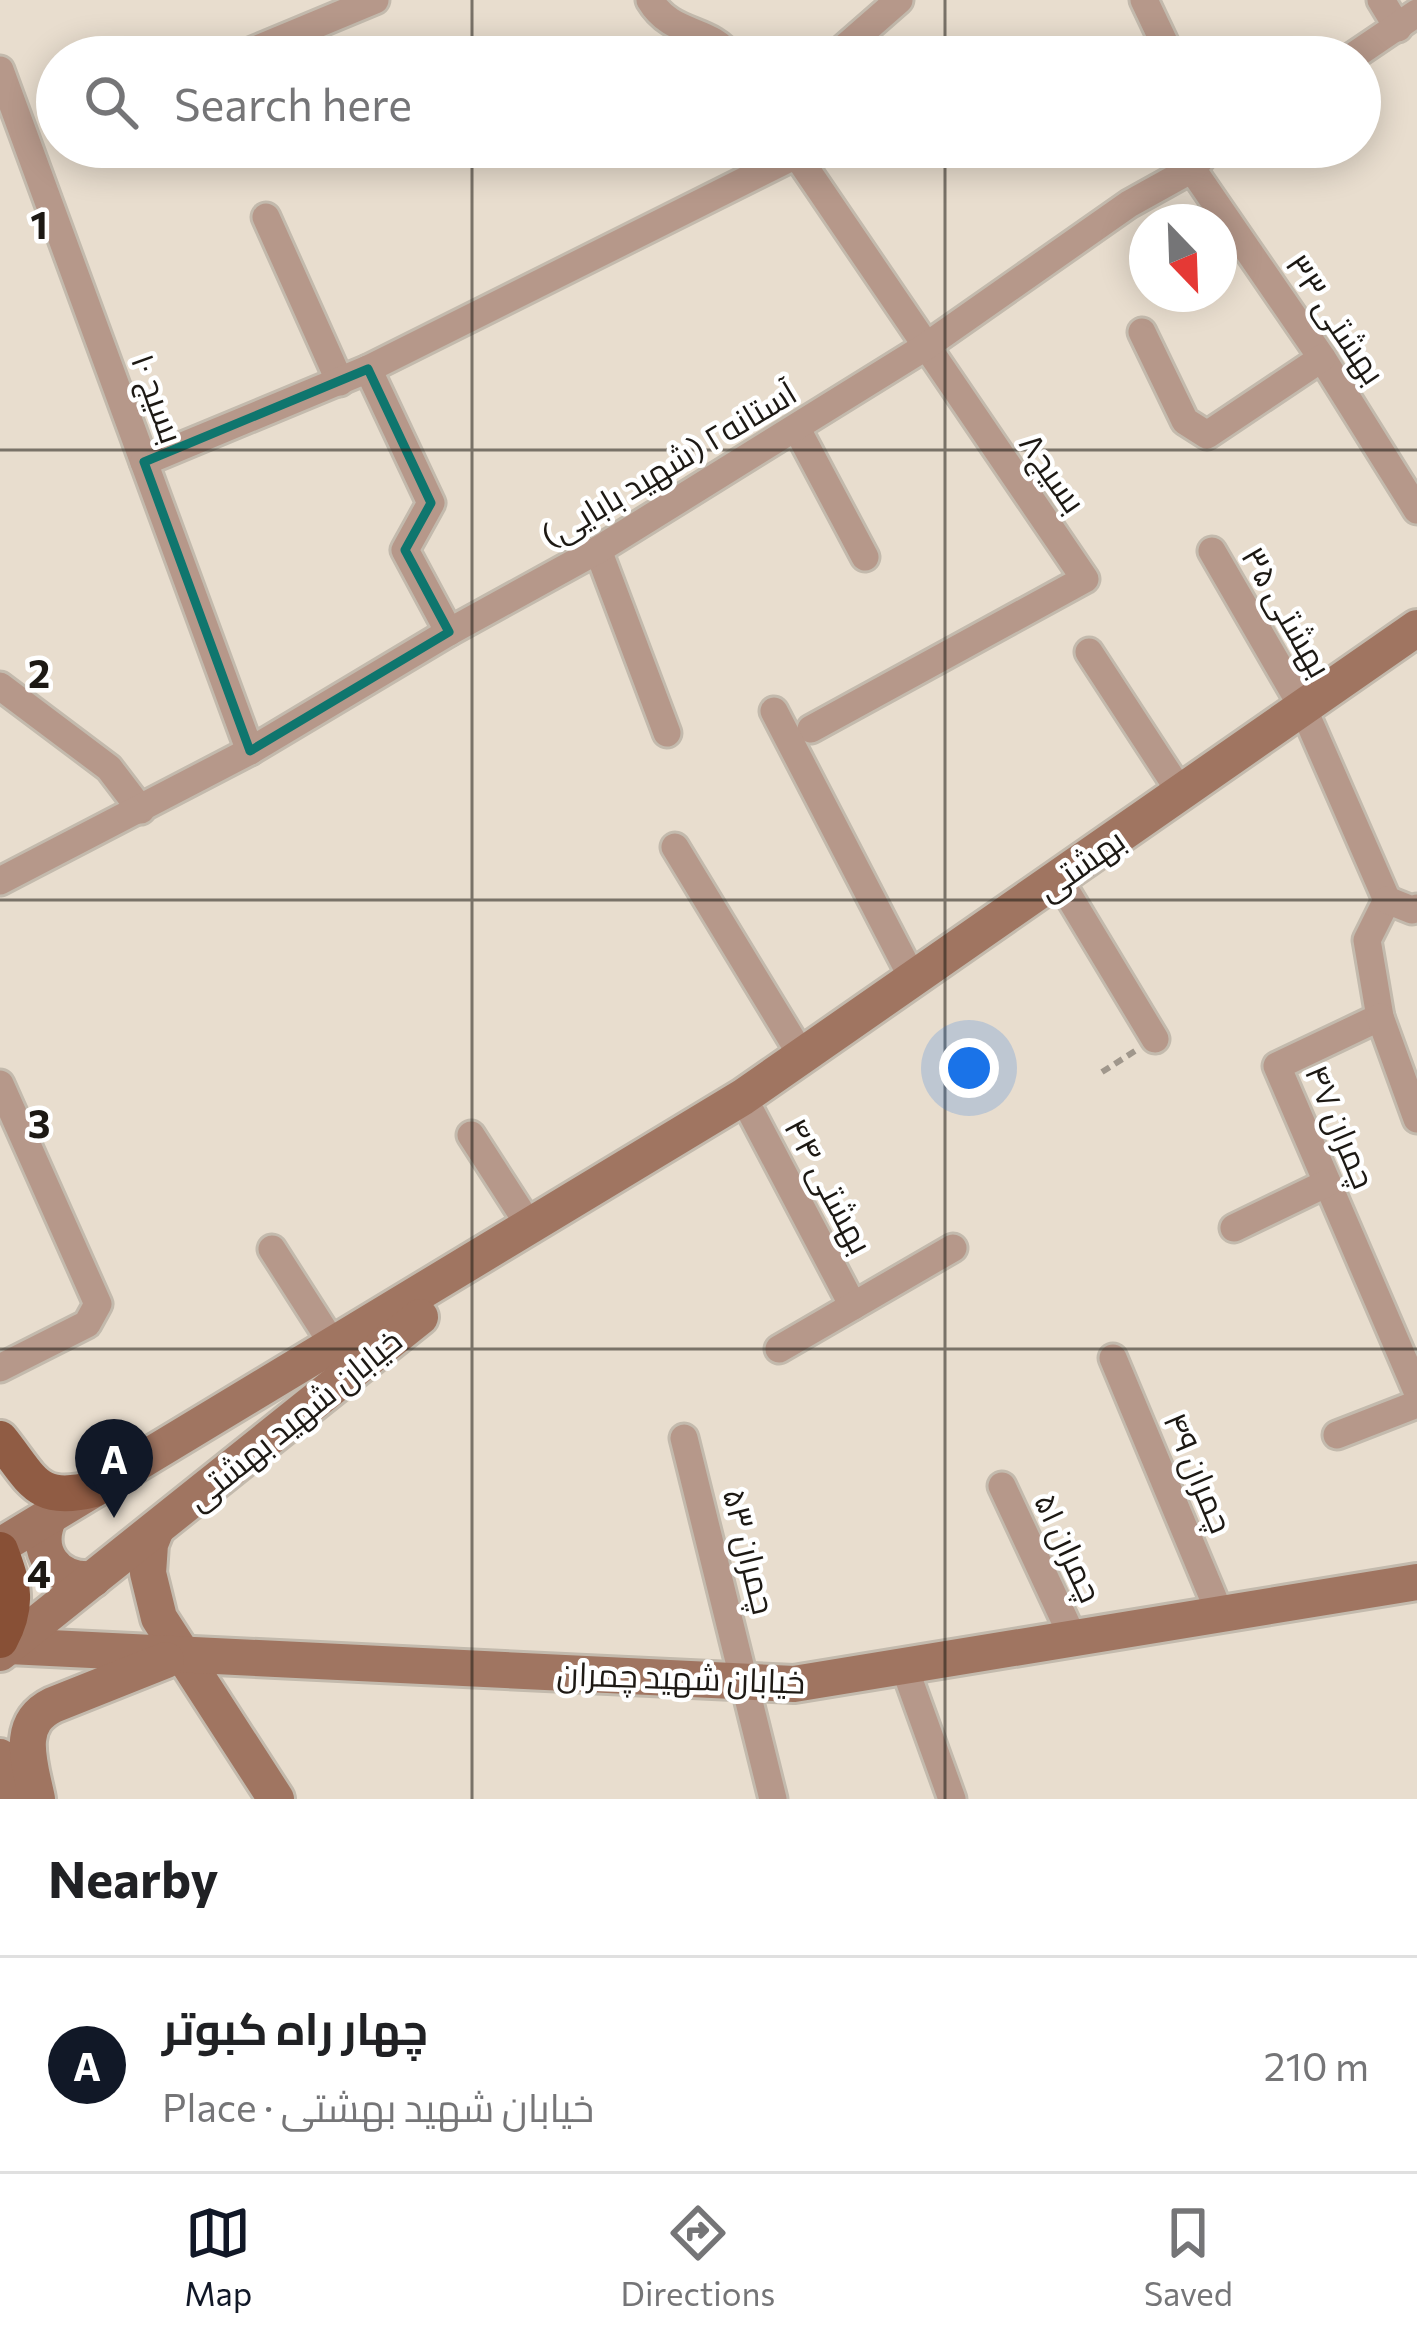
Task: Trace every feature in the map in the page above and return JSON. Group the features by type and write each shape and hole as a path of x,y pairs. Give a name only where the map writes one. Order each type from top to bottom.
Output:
{"highway":[{"path":"0,1548 15,1599 2,1646"}],"main road":[{"name":"بهشتی","path":"743,1097 1417,628"},
{"name":"خیابان شهید بهشتی","path":"0,1548 743,1097"},
{"name":"خیابان شهید بهشتی","path":"2,1646 93,1579 531,1228"},
{"path":"0,1439 46,1491 64,1496 94,1489"},
{"path":"49,1516 42,1540 49,1561 65,1576 93,1579"},
{"path":"156,1529 148,1557 159,1618 276,1799"},
{"name":"خیابان شهید چمران","path":"2,1646 794,1684 1417,1582"},
{"path":"37,1799 27,1741 36,1715 181,1654"},
{"path":"0,1756 17,1799"}],"street":[{"path":"288,36 375,0"},
{"path":"650,0 661,17 702,36"},
{"path":"858,36 899,0"},
{"path":"1144,0 1161,36"},
{"path":"1381,0 1408,20 1381,38"},
{"name":"بسیج ۱۰","path":"0,70 250,751"},
{"path":"144,462 368,369 760,168"},
{"name":"بسیج۸","path":"804,168 1084,579 811,729"},
{"name":"آستانه۲ (شهید بابایی)","path":"0,881 250,751 598,550 925,347 1129,204 1192,169"},
{"name":"بهشتی ۳۳","path":"1192,169 1322,358 1417,510"},
{"path":"266,217 340,382"},
{"path":"1142,332 1185,421 1207,435 1322,358"},
{"path":"368,369 431,503 405,550 449,632"},
{"path":"797,429 866,557"},
{"path":"598,550 667,734"},
{"name":"بهشتی ۳۵","path":"1211,551 1303,708 1387,900"},
{"path":"1089,652 1180,793"},
{"path":"0,686 109,768 141,810"},
{"path":"774,711 914,979"},
{"path":"675,847 802,1056"},
{"path":"1058,878 1155,1039"},
{"path":"1417,908 1387,900 1367,940 1380,1017 1417,1119"},
{"name":"چمران ۴۷","path":"1380,1017 1277,1066 1417,1391"},
{"path":"0,1084 98,1304 87,1324 0,1367"},
{"name":"بهشتی ۴۴","path":"743,1097 853,1306"},
{"path":"471,1135 531,1228"},
{"path":"1234,1228 1328,1184"},
{"name":"بهشتی ۴۴","path":"779,1349 953,1248"},
{"path":"272,1250 334,1346"},
{"name":"چمران ۴۹","path":"1113,1358 1220,1614"},
{"path":"1336,1435 1417,1404"},
{"name":"چمران ۵۳","path":"684,1438 773,1799"},
{"name":"چمران ۵۱","path":"1002,1486 1073,1638"},
{"path":"904,1666 952,1799"}],"highlighted area":[{"path":"368,369 431,503 405,550 449,632 250,751 144,462"}],"place":[{"name":"چهار راه کبوتر","path":"114,1518"}]}
